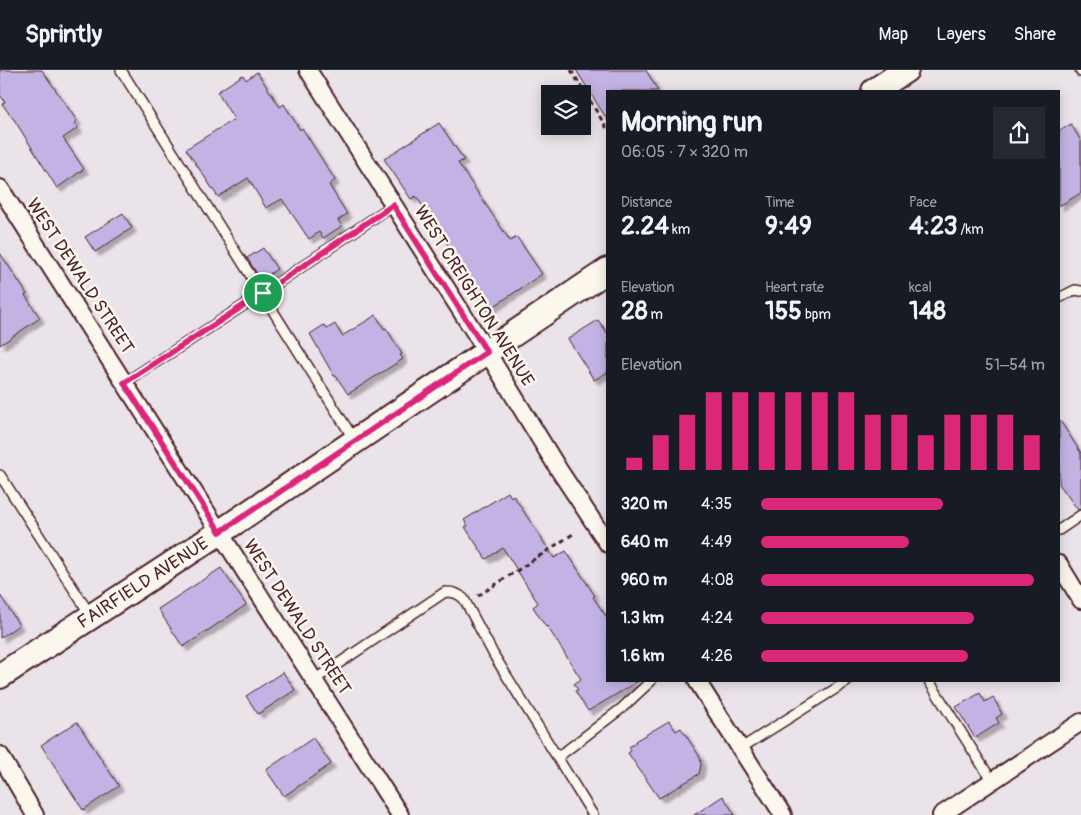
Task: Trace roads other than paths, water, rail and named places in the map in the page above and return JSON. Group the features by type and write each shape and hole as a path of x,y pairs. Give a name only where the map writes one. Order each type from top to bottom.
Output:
{"main road":[{"path":"876,90 906,70"},
{"name":"FAIRFIELD AVENUE","path":"0,676 220,532 606,271"}],"street":[{"name":"WEST CREIGHTON AVENUE","path":"308,70 487,352 559,470 606,541"},
{"name":"WEST DEWALD STREET","path":"0,188 400,815"},
{"path":"1060,566 1081,600"},
{"path":"698,682 783,815"},
{"path":"941,815 1081,722"},
{"path":"0,755 35,815"}],"lane":[{"path":"121,70 355,441"},
{"path":"124,383 263,293 393,205"},
{"path":"1060,298 1075,290 1081,291"},
{"path":"0,475 91,616"},
{"path":"1060,529 1081,515"},
{"path":"314,680 445,592 453,592 459,595 466,604 495,657 593,815"},
{"path":"558,757 622,708 650,682"},
{"path":"741,748 846,682"},
{"path":"930,682 992,781"}]}
